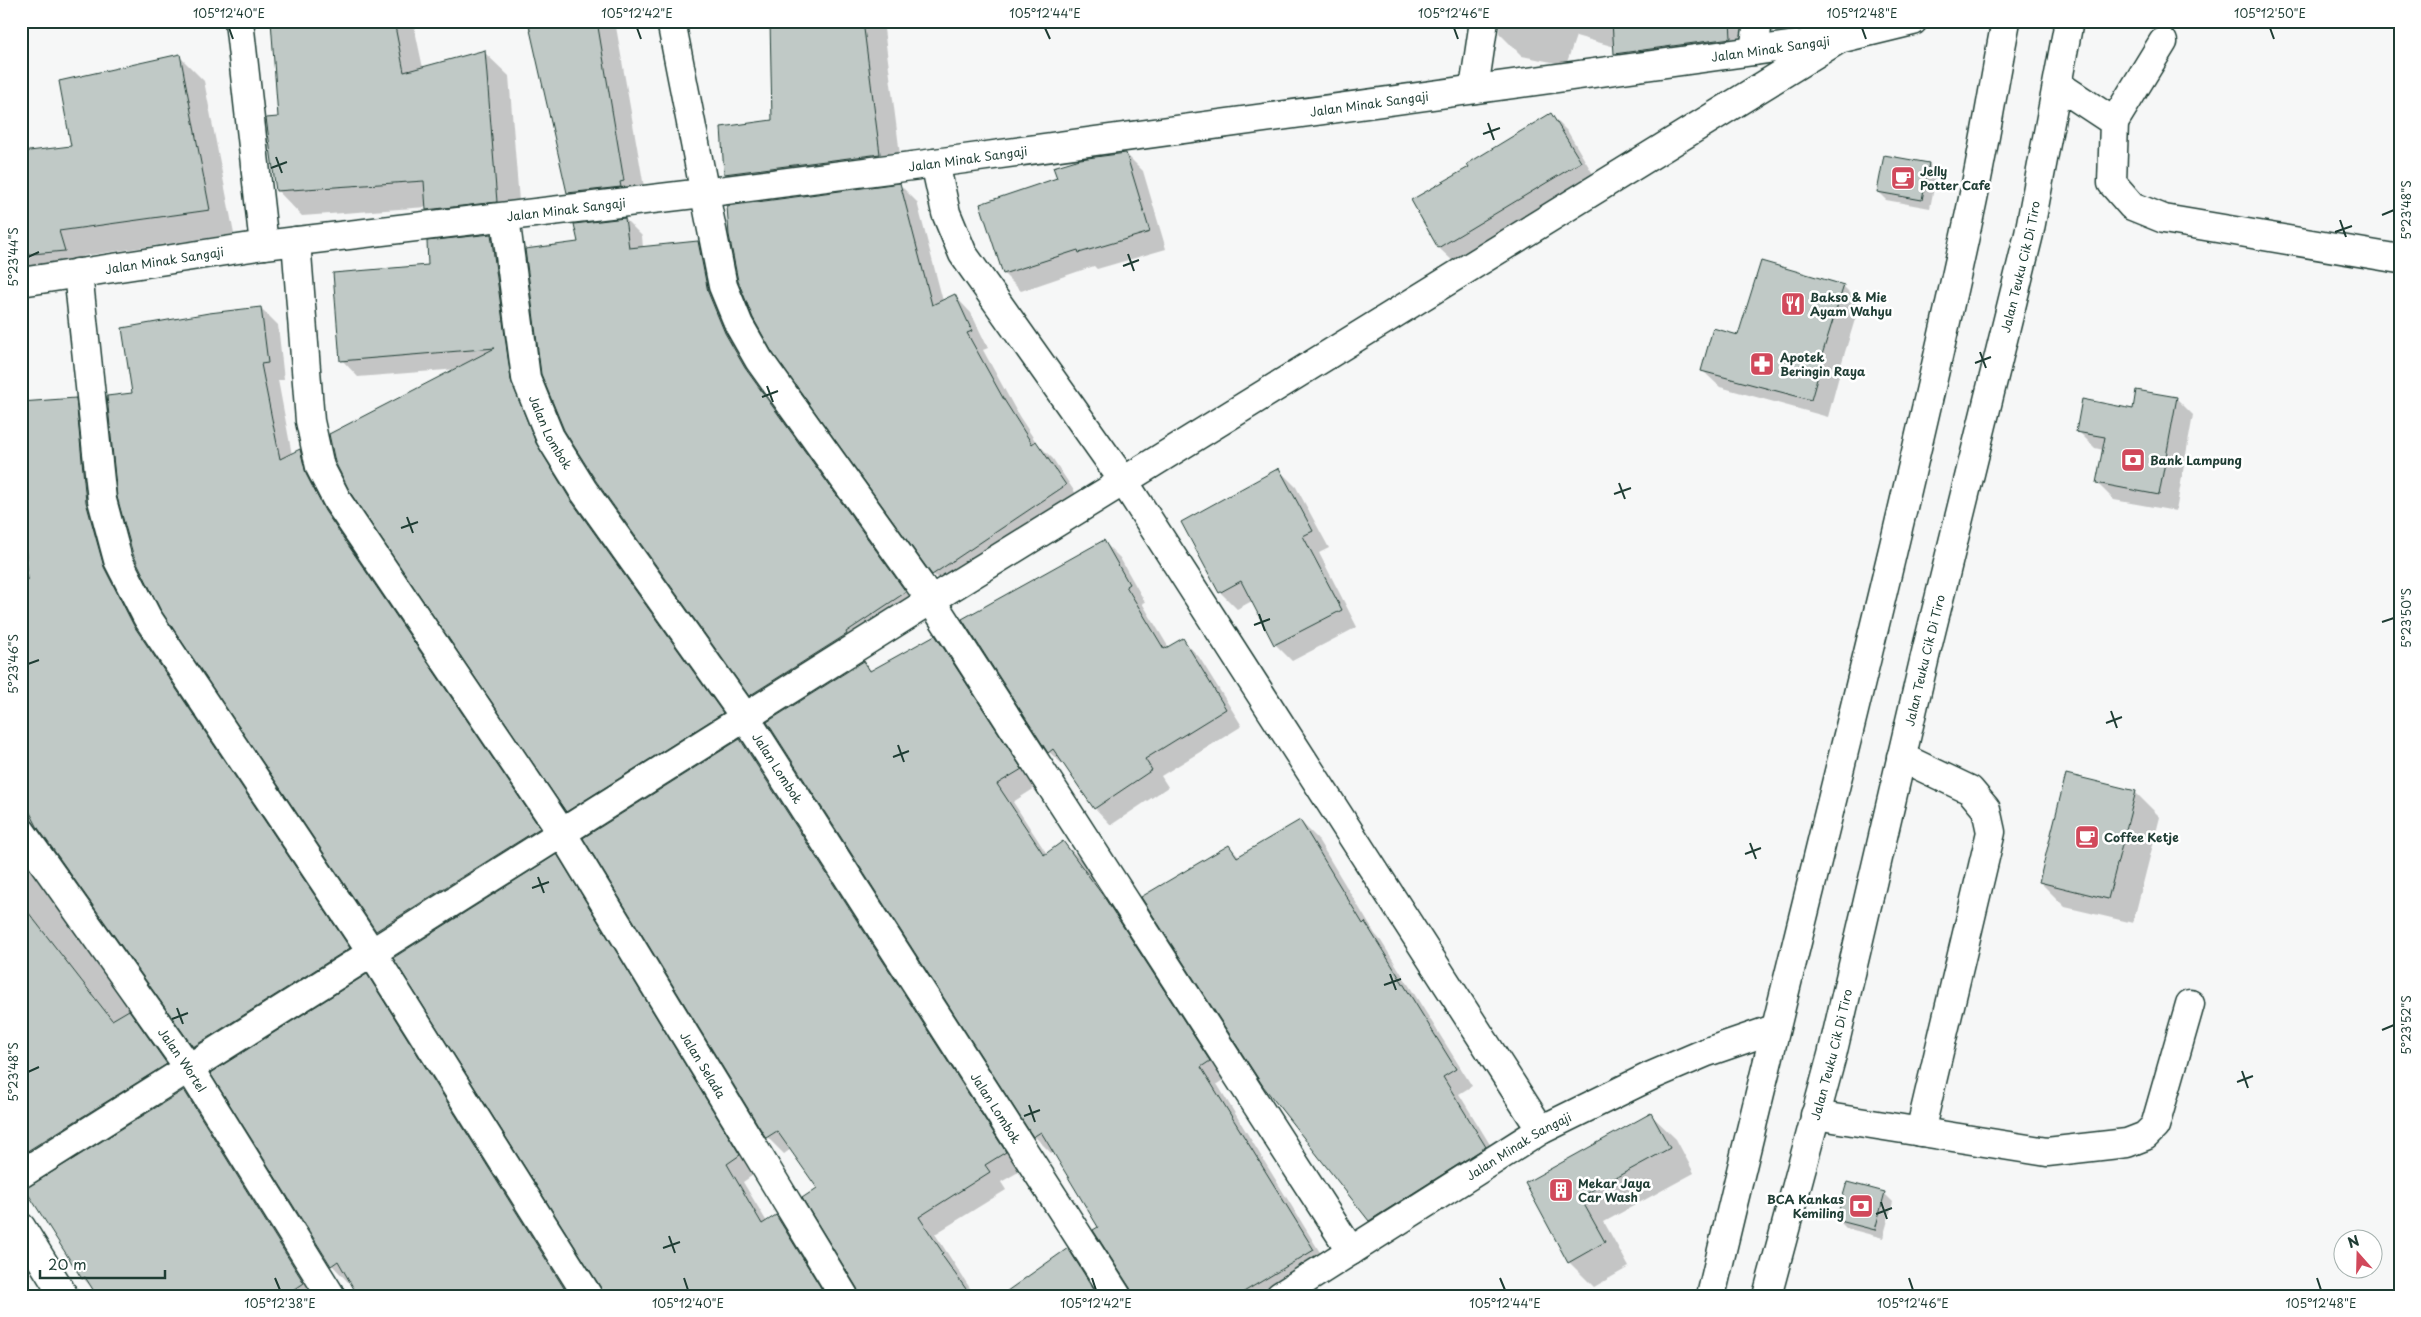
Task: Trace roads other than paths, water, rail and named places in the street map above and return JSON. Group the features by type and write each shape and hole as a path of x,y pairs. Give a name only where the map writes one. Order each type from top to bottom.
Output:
{"street":[{"path":"239,21 264,245"},
{"path":"671,21 703,193 723,286 739,325 759,360 932,600 1351,1251"},
{"path":"1474,89 1484,21"},
{"path":"1754,51 1758,21"},
{"name":"Jalan Minak Sangaji","path":"21,282 264,245 703,193 935,163 1754,51 1839,39 1913,21"},
{"path":"1711,1296 1774,1029 1870,646 1969,219 2006,21"},
{"name":"Jalan Teuku Cik Di Tiro","path":"1767,1296 1832,1055 1901,757 2029,234 2069,21"},
{"path":"21,1174 1123,480 1839,39"},
{"path":"2163,42 2114,122 2112,183 2132,206 2164,219 2400,259"},
{"path":"2058,85 2114,122"},
{"path":"935,163 946,213 963,254 1123,480 1541,1130"},
{"name":"Jalan Lombok","path":"505,217 526,378 550,437 583,490 745,717 1117,1296"},
{"name":"Jalan Selada","path":"296,241 310,421 320,467 338,502 562,833 844,1296"},
{"path":"78,273 102,500 118,560 147,617 372,953 588,1296"},
{"path":"1901,757 1970,790 1986,809 1991,832 1920,1132"},
{"name":"Jalan Wortel","path":"21,831 189,1068 331,1296"},
{"path":"1815,1115 2047,1152 2128,1144 2145,1136 2155,1126 2190,1004"},
{"name":"Jalan Minak Sangaji","path":"1280,1296 1541,1130 1707,1052 1774,1029"},
{"path":"21,1227 64,1296"}],"place":[{"name":"Jelly Potter Cafe","path":"1903,178"},
{"name":"Bakso & Mie Ayam Wahyu","path":"1793,304"},
{"name":"Apotek Beringin Raya","path":"1762,364"},
{"name":"Bank Lampung","path":"2133,460"},
{"name":"Coffee Ketje","path":"2087,837"},
{"name":"Mekar Jaya Car Wash","path":"1561,1190"},
{"name":"BCA Kankas Kemiling","path":"1861,1206"}]}
